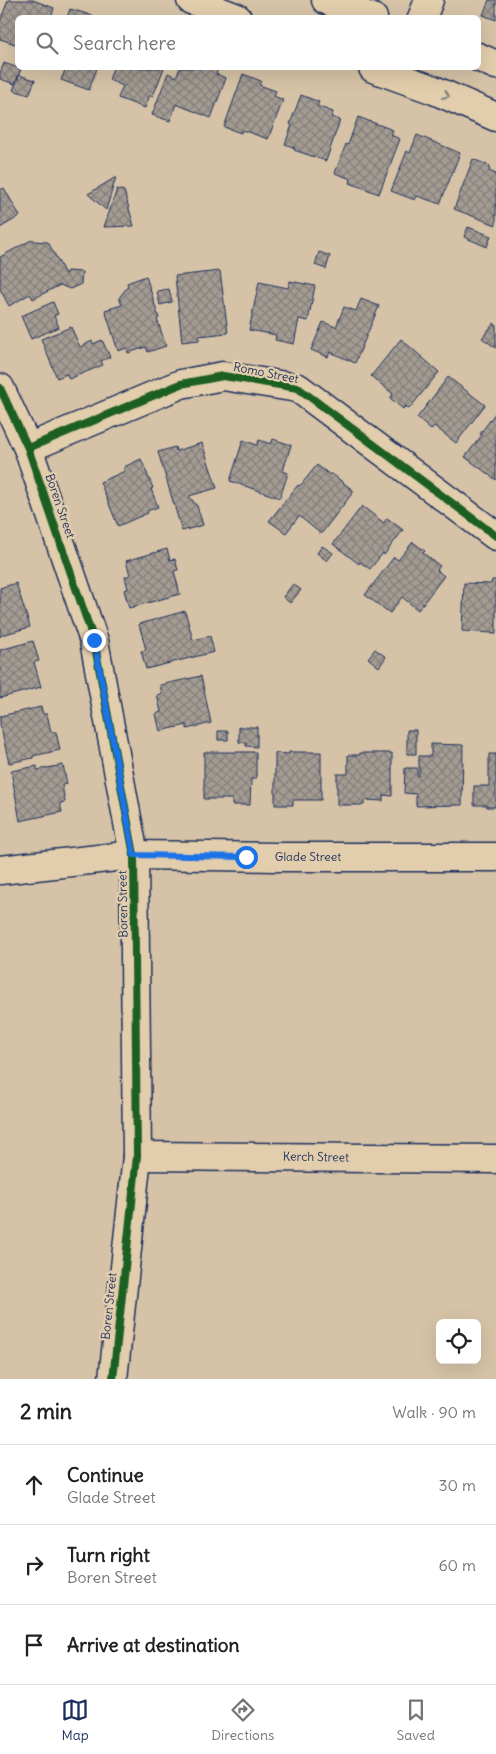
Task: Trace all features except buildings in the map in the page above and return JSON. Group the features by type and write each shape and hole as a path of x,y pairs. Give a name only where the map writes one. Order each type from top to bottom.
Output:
{"street":[{"path":"191,0 230,15"},
{"path":"326,0 365,15"},
{"path":"423,15 428,0"},
{"path":"481,59 496,65"},
{"path":"387,70 402,72 434,90 496,117"},
{"name":"Romo Street","path":"28,448 181,384 223,376 298,388 496,536"},
{"name":"Boren Street","path":"0,388 28,448 94,640 134,855 137,1156 113,1379"},
{"name":"Glade Street","path":"0,870 134,855 496,857"},
{"name":"Kerch Street","path":"137,1156 496,1159"}],"cycle path":[{"path":"28,448 181,384 223,376 298,388 496,536"},
{"path":"0,388 28,448 94,641 134,855 137,1156 113,1379"}],"route":[{"path":"94,640 134,855 246,857"}]}
